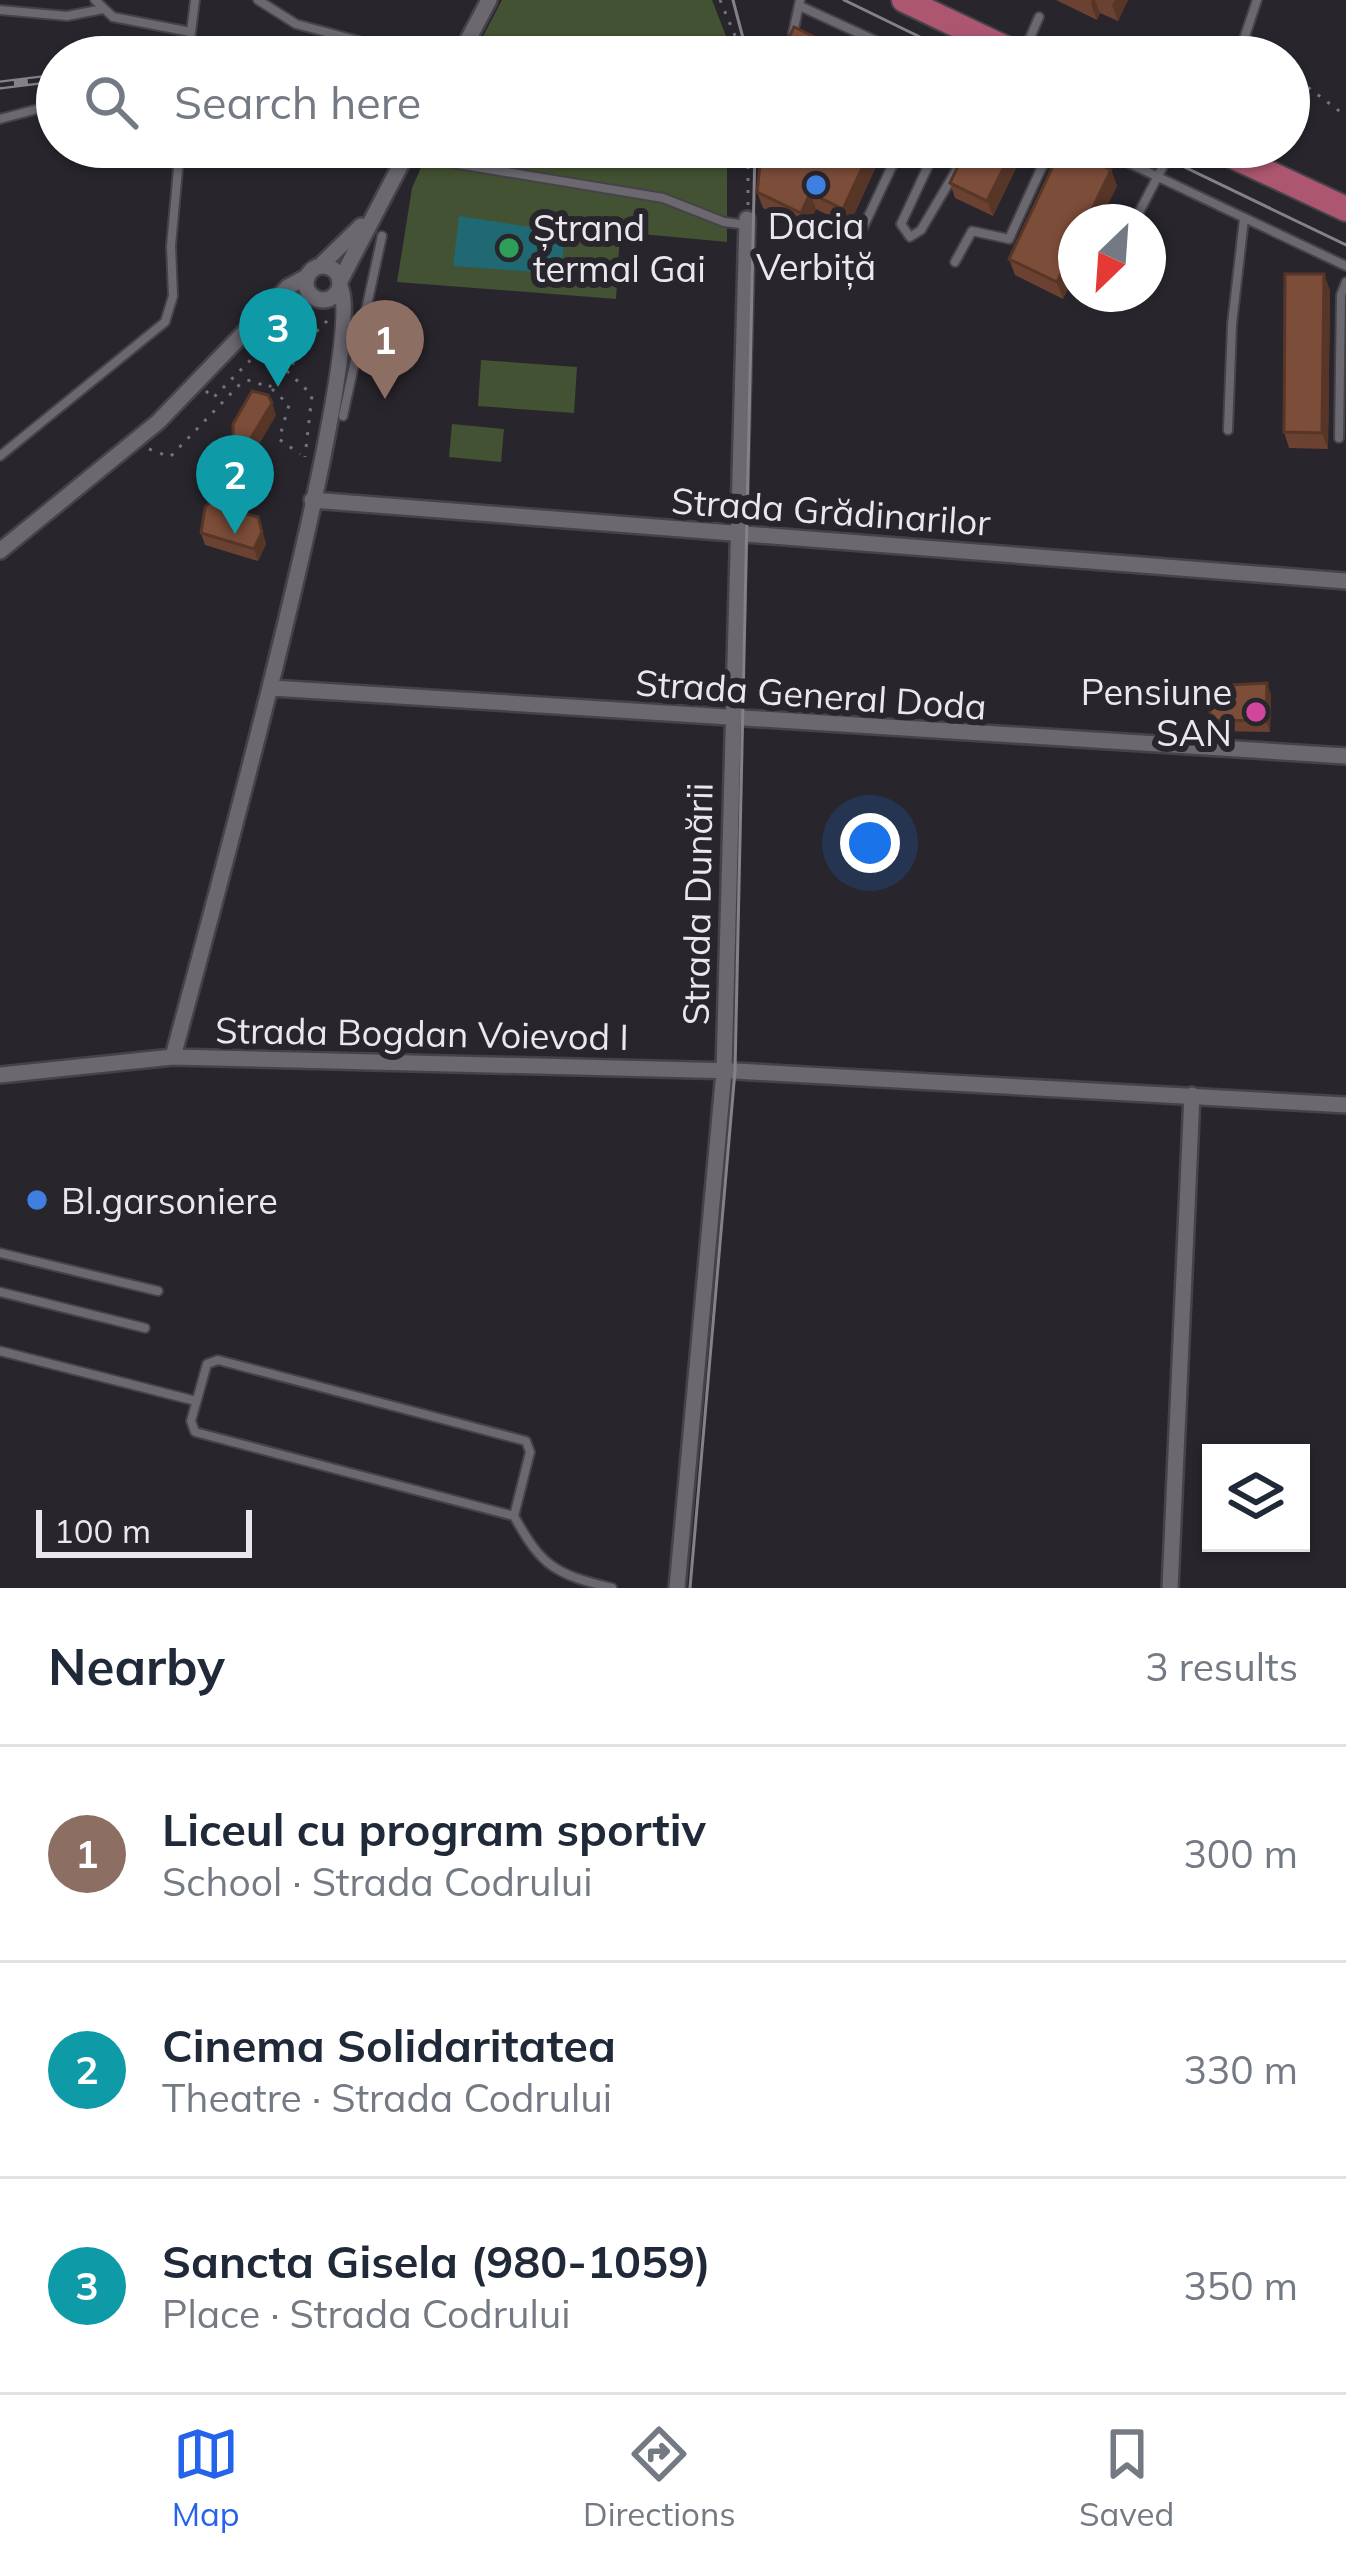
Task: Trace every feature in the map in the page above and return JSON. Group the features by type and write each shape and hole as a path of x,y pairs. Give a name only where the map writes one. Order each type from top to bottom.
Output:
{"main road":[{"path":"904,0 950,9 973,36"},
{"path":"1259,168 1346,208"}],"street":[{"path":"470,36 489,0"},
{"path":"274,304 333,297 398,168"},
{"path":"0,551 137,440 274,304 368,220"},
{"name":"Strada Dunării","path":"677,1588 724,1071 747,222"},
{"path":"172,1057 272,688 320,467 337,323 346,303 334,270 314,271"},
{"path":"314,271 307,288 337,323"},
{"name":"Strada Grădinarilor","path":"312,500 1346,581"},
{"name":"Strada General Doda","path":"272,688 1346,756"},
{"name":"Strada Bogdan Voievod I","path":"0,1075 172,1057 724,1071 1346,1105"},
{"path":"1171,1588 1192,1095"}],"lane":[{"path":"95,0 103,10 135,23 191,32"},
{"path":"191,36 195,0"},
{"path":"259,0 296,24 340,36"},
{"path":"1245,36 1257,0"},
{"path":"792,36 801,3 868,36"},
{"path":"0,10 67,16 103,10"},
{"path":"1031,36 1039,17"},
{"path":"794,31 804,36"},
{"path":"0,119 36,110"},
{"path":"0,456 165,322 173,296 171,246 178,168"},
{"path":"482,168 662,198 724,222 747,222"},
{"path":"860,234 892,168"},
{"path":"927,168 901,224 910,237 921,230 958,168"},
{"path":"955,262 972,231 1009,239 1042,168"},
{"path":"1136,168 1345,262"},
{"path":"1143,204 1161,168"},
{"path":"1228,430 1232,324 1244,219"},
{"path":"343,416 382,236"},
{"path":"1339,438 1341,295 1346,281"},
{"path":"337,323 364,333"},
{"path":"0,1253 158,1291"},
{"path":"0,1292 145,1328"},
{"path":"0,1351 196,1401"},
{"path":"514,1516 199,1434 191,1425 207,1364 218,1360 523,1439 530,1452 514,1516 535,1554 551,1568 612,1588"}],"path":[{"path":"720,0 735,36"},
{"path":"1310,89 1346,116"},
{"path":"747,222 748,168"},
{"path":"213,398 287,323 299,322 316,332"},
{"path":"269,388 316,332 337,323"},
{"path":"291,357 278,357 284,370 312,394 302,455"},
{"path":"137,440 170,457 244,381 269,388 289,405 279,439 320,467"},
{"path":"197,382 220,405"}],"green space":[{"path":"502,0 712,0 726,36 483,36"},
{"name":"Ștrand termal Gai","path":"421,168 727,168 727,242 620,232 616,299 397,282 412,188"},
{"path":"481,360 577,367 574,413 478,406"},
{"path":"452,424 504,429 501,462 449,457"}],"water":[{"name":"Ștrand termal Gai","path":"459,216 565,232 561,274 453,266"}],"building":[{"path":"794,27 813,36 790,36"},
{"path":"760,168 862,168 843,209 810,193 801,213 757,192"},
{"path":"957,168 1004,168 987,201 950,183"},
{"path":"1052,168 1107,168 1111,170 1095,204 1058,204 1057,282 1009,259"},
{"path":"1285,274 1324,274 1322,433 1284,432"},
{"path":"252,391 268,395 272,403 248,443 233,439 233,424"},
{"path":"219,494 243,501 239,512 258,517 262,532 254,549 201,533 205,507"},
{"path":"1267,683 1266,721 1210,720 1210,686"}],"tram line":[{"path":"733,0 742,36"},
{"path":"844,0 918,36"},
{"path":"690,1588 735,1071 755,168"},
{"path":"1186,168 1346,245"}],"railway":[{"path":"0,85 36,81"}],"place":[{"name":"Dacia Verbiță","path":"816,185"},
{"name":"Ștrand termal Gai","path":"509,248"},
{"name":"Sancta Gisela (980-1059)","path":"278,387"},
{"name":"Liceul cu program sportiv","path":"385,399"},
{"name":"Cinema Solidaritatea","path":"235,534"},
{"name":"Pensiune SAN","path":"1256,712"},
{"name":"Bl.garsoniere","path":"37,1200"}]}
